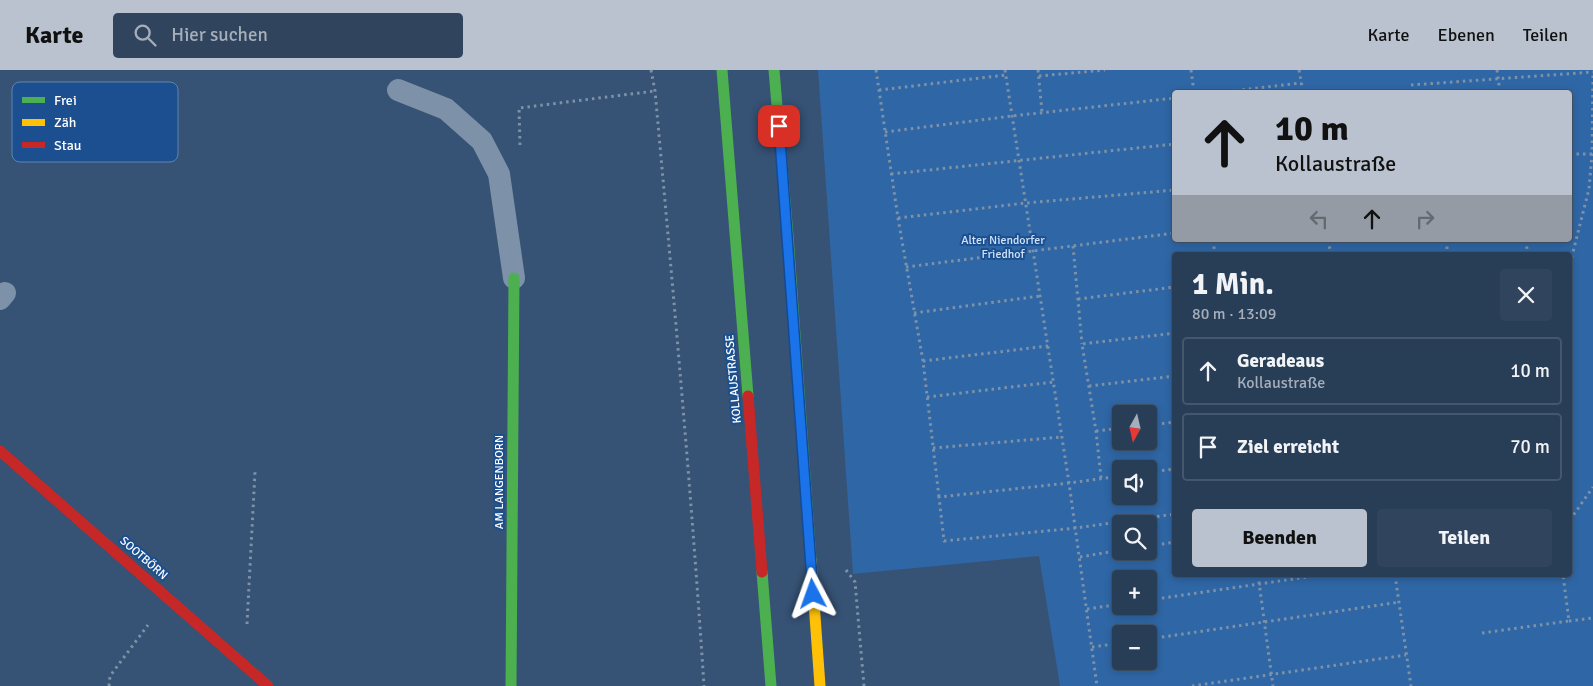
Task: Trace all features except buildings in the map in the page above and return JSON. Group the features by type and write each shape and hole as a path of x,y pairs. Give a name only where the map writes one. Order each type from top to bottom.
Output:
{"main road":[{"name":"KOLLAUSTRASSE","path":"722,70 771,686"},
{"path":"774,70 789,246 820,686"},
{"name":"AM LANGENBORN","path":"511,686 514,278"},
{"name":"SOOTBÖRN","path":"0,453 268,686"}],"lane":[{"path":"398,90 446,108 482,141 499,174 514,278"}],"path":[{"path":"651,70 655,91 694,537 704,686"},
{"path":"876,70 922,361 944,541 1076,528 1172,514"},
{"path":"1005,70 1076,528 1097,686"},
{"path":"1038,70 1042,112"},
{"path":"1039,76 1104,70"},
{"path":"1191,70 1194,90"},
{"path":"1299,70 1303,90"},
{"path":"1498,70 1500,90"},
{"path":"1411,85 1593,71 1592,154 1589,189 1572,256"},
{"path":"879,90 1006,75"},
{"path":"1240,90 1301,83"},
{"path":"520,146 518,108 655,91"},
{"path":"885,132 1042,112 1172,98"},
{"path":"891,174 1172,144"},
{"path":"1572,154 1592,154"},
{"path":"898,218 1026,203 1172,190"},
{"path":"906,267 1172,233"},
{"path":"1073,246 1082,344 1096,431 1101,478"},
{"path":"1078,299 1172,287"},
{"path":"914,313 1040,296"},
{"path":"1082,344 1172,333"},
{"path":"922,361 1048,346"},
{"path":"1089,386 1172,376"},
{"path":"927,397 1054,382"},
{"path":"1158,424 1172,422"},
{"path":"1096,431 1112,429"},
{"path":"934,448 1062,437"},
{"path":"1157,471 1172,469"},
{"path":"245,666 255,472"},
{"path":"939,496 1112,477"},
{"path":"1572,517 1593,487"},
{"path":"1157,545 1172,542"},
{"path":"1080,556 1112,551"},
{"path":"1258,577 1273,686"},
{"path":"1157,599 1307,577"},
{"path":"1395,577 1411,686"},
{"path":"1564,577 1569,621"},
{"path":"109,686 110,676 169,598"},
{"path":"1157,638 1400,602"},
{"path":"1086,609 1112,605"},
{"path":"1482,633 1593,618"},
{"path":"1092,648 1112,645"},
{"path":"1192,686 1406,655"}],"green space":[{"name":"Alter Niendorfer Friedhof","path":"818,70 1593,70 1593,686 1060,686 1039,556 853,574"}],"traffic: fast":[{"path":"722,70 748,396"},
{"path":"774,70 811,560"},
{"path":"511,686 514,278"},
{"path":"762,572 771,686"}],"traffic: slow":[{"path":"811,560 820,686"}],"traffic: jam":[{"path":"748,396 762,572"},
{"path":"0,451 268,686"}],"route":[{"path":"779,126 790,255 813,594"}]}
